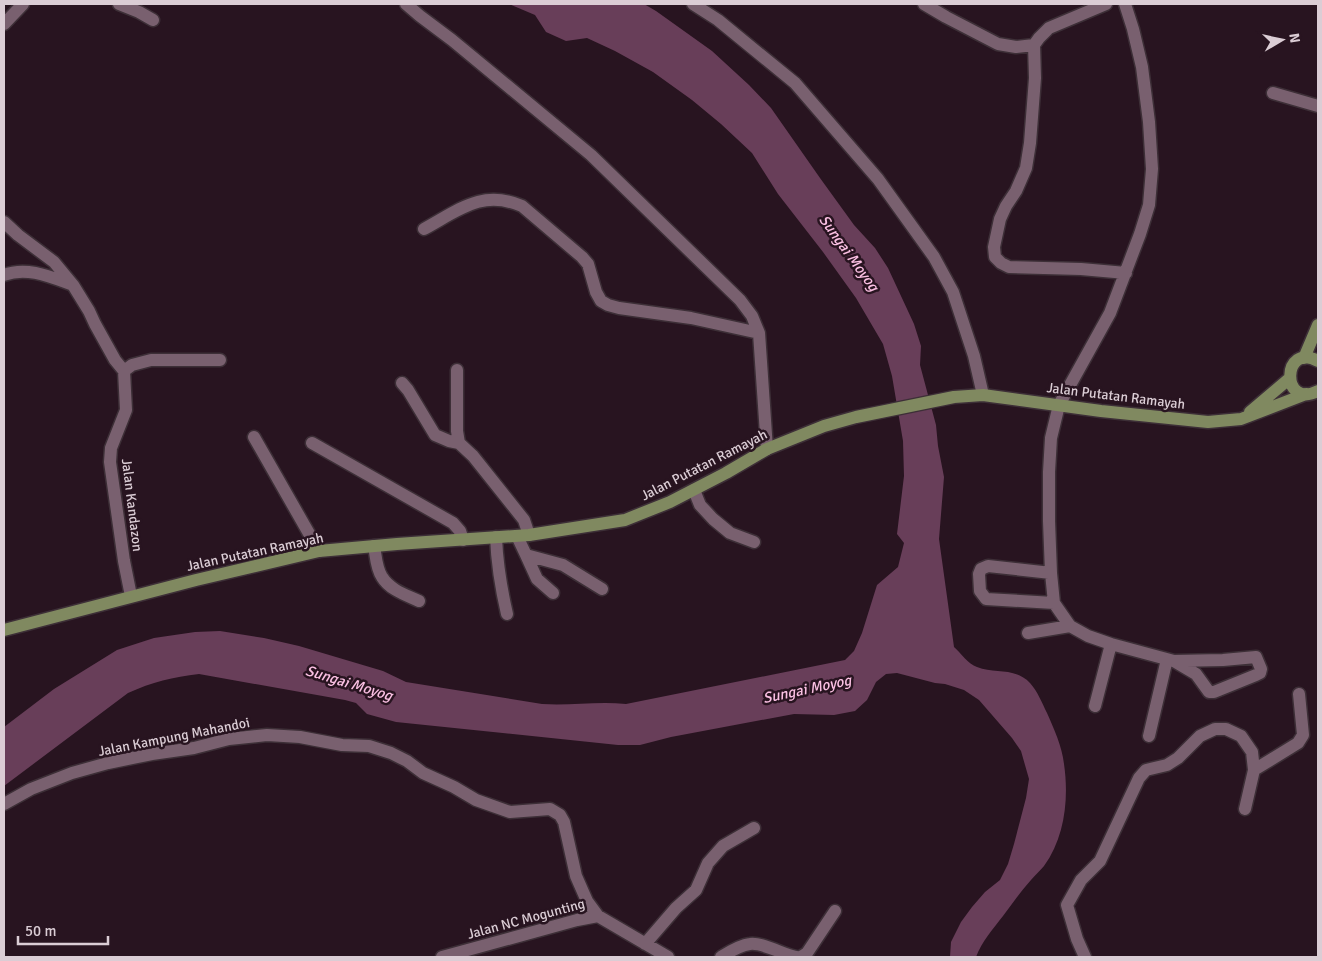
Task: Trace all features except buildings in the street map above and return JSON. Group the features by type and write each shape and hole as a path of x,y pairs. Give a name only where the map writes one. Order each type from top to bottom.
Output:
{"main road":[{"path":"1304,358 1318,325"},
{"path":"1314,394 1300,392 1295,389 1290,378 1290,372 1295,362 1304,358 1314,358 1318,361"},
{"path":"1241,419 1290,378"},
{"name":"Jalan Putatan Ramayah","path":"4,630 131,596 319,552 523,535 625,520 670,502 767,449 824,426 856,417 954,397 984,394 1102,411 1208,422 1241,419 1314,394"}],"street":[{"path":"4,24 23,4"},
{"path":"119,4 153,20"},
{"path":"406,4 472,56 591,156 740,300 752,316 759,333 767,449"},
{"path":"693,4 718,20 795,83 878,179 934,257 953,292 984,394"},
{"path":"924,4 946,18 998,44 1016,47 1034,45"},
{"path":"1106,4 1049,28 1034,45 1035,78 1026,168 1016,191 1000,219 994,247 995,257 1009,267 1081,269 1126,273"},
{"path":"1125,4 1142,68 1149,122 1152,168 1149,205 1126,273 1106,320 1059,405 1051,438 1049,521 1051,573 1054,603 1070,626 1088,636 1111,644 1171,660 1196,674 1209,692 1214,692 1256,675 1260,673 1261,669 1256,657 1171,660"},
{"path":"1273,93 1318,106"},
{"path":"424,229 473,202 489,199 513,202 522,206 588,264 596,292 601,301 608,305 691,318 759,333"},
{"path":"4,222 54,262 73,285 115,360 124,371 132,365 151,360 220,360"},
{"path":"4,275 22,271 32,272 73,285"},
{"path":"457,370 457,431 459,443"},
{"name":"Jalan Kandazon","path":"124,371 126,410 111,448 110,462 131,596"},
{"path":"402,383 436,435 449,442 459,443 473,456 524,520 523,535 526,555 537,579 553,593"},
{"path":"254,437 319,552"},
{"path":"312,443 453,523 460,531 463,540"},
{"path":"694,490 700,505 713,519 730,533 754,542"},
{"path":"496,537 497,563 507,614"},
{"path":"374,546 377,565 382,577 396,591 419,601"},
{"path":"526,555 563,565 602,589"},
{"path":"1051,573 988,566 981,569 979,574 980,591 986,599 1054,603"},
{"path":"1028,633 1070,626"},
{"path":"1096,706 1111,644"},
{"path":"1150,736 1171,660"},
{"path":"1196,674 1203,660"},
{"path":"1254,770 1298,743 1303,735 1299,694"},
{"path":"1085,957 1077,939 1067,905 1081,880 1100,861 1139,778 1146,770 1167,765 1178,758 1200,736 1215,729 1226,729 1241,736 1252,752 1254,770 1245,809"},
{"name":"Jalan Kampung Mahandoi","path":"4,804 31,789 72,773 108,763 194,748 229,739 267,735 300,737 342,744 369,746 391,753 407,761 423,773 454,787 476,800 510,812 550,809 560,815 564,822 576,876 587,901 598,916"},
{"path":"646,944 676,908 696,890 708,864 722,846 754,828"},
{"path":"721,957 730,951 748,944 773,948 800,957 807,953 835,911"},
{"name":"Jalan NC Mogunting","path":"442,957 457,955 577,920 598,916 668,957"}],"water":[{"name":"Sungai Moyog","path":"509,4 644,4 656,11 712,51 771,108 854,225 875,248 888,268 914,324 921,346 920,365 936,425 944,477 939,539 954,647 974,666 1018,675 1030,683 1040,698 1060,744 1064,764 1066,790 1064,817 1057,843 1044,866 992,930 976,957 950,957 951,942 961,922 985,892 1000,880 1008,864 1026,798 1029,779 1021,751 979,700 964,690 897,673 886,674 876,682 867,700 855,711 834,715 794,714 671,737 640,745 618,745 396,722 367,714 356,703 345,700 199,674 163,680 128,693 4,786 4,727 54,689 117,650 154,638 195,632 220,631 264,638 299,646 383,671 406,682 542,704 626,704 845,660 854,651 862,633 877,585 898,567 904,543 897,534 904,476 903,441 892,376 883,344 856,298 778,194 752,153 721,124 653,72 587,38 566,41 546,32 535,15"}]}
